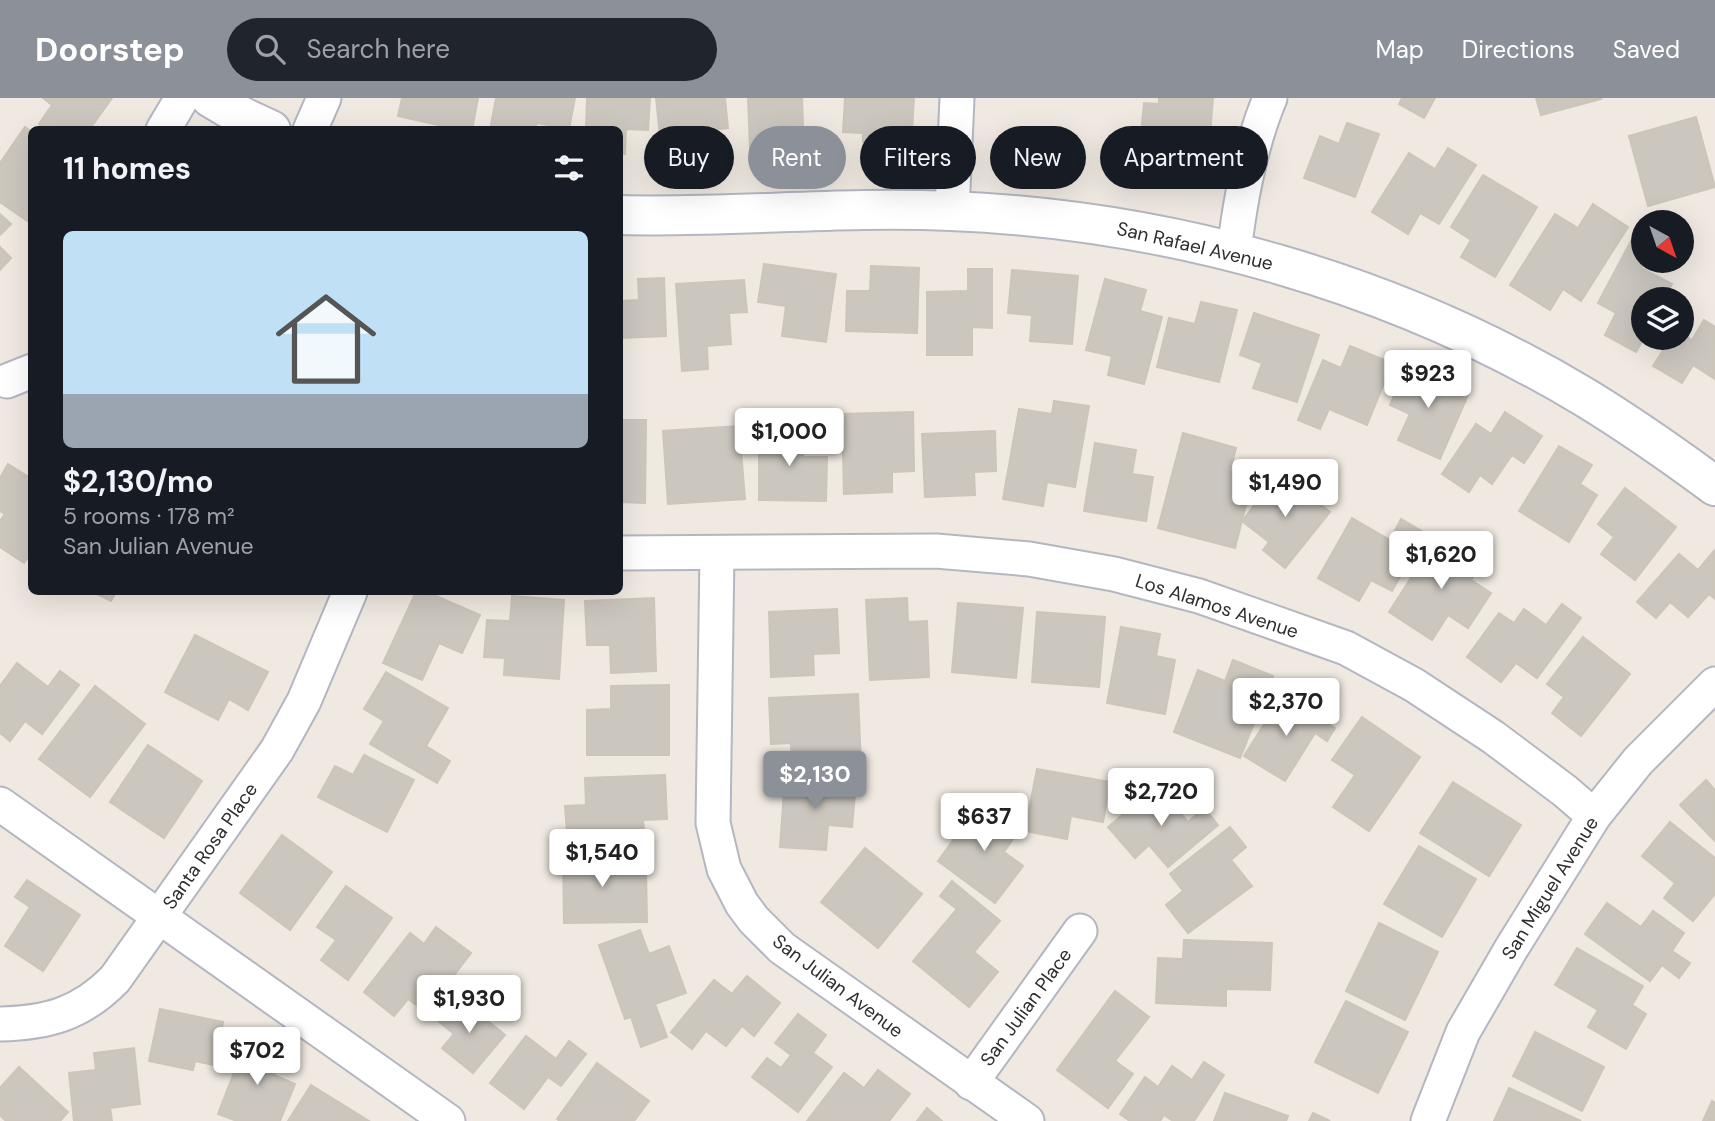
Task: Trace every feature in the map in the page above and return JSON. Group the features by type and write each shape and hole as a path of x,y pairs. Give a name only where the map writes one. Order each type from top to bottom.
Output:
{"street":[{"path":"165,126 182,98"},
{"path":"211,98 262,126"},
{"path":"312,126 324,98"},
{"path":"952,211 957,98"},
{"path":"1234,252 1238,215 1251,157 1270,98"},
{"name":"San Rafael Avenue","path":"623,215 704,216 891,209 952,211 1028,216 1133,230 1234,252 1326,279 1418,314 1507,355 1585,397 1715,486"},
{"name":"Los Alamos Avenue","path":"623,553 936,551 1029,559 1114,574 1199,596 1346,648 1414,685 1493,737 1565,790 1594,816"},
{"name":"San Julian Avenue","path":"717,554 713,823 724,869 742,904 782,948 1027,1121"},
{"name":"Santa Rosa Place","path":"0,1024 31,1023 58,1017 83,1006 115,979 277,750 304,701 349,595"},
{"name":"San Miguel Avenue","path":"1427,1121 1463,1032 1594,816 1637,761 1715,684"},
{"path":"0,804 448,1121"},
{"name":"San Julian Place","path":"971,1083 1080,931"}],"building":[{"path":"43,98 112,98 92,126 41,126 39,124 52,105"},
{"path":"402,98 478,98 473,126 443,126 398,116"},
{"path":"496,98 575,98 570,126 537,123 536,126 491,126"},
{"path":"587,98 650,98 648,126 644,126 644,130 626,129 625,154 623,126 586,126"},
{"path":"656,98 725,98 728,126 659,126"},
{"path":"748,98 802,98 803,126 749,126"},
{"path":"845,98 914,98 912,126 860,126 860,133 846,132 846,126 843,126"},
{"path":"1159,98 1213,98 1211,126 1142,126 1144,103 1159,104"},
{"path":"1402,98 1435,98 1424,118 1399,104"},
{"path":"1536,98 1600,98 1601,99 1541,115"},
{"path":"1696,117 1715,187 1648,206 1629,136"},
{"path":"1347,123 1379,134 1355,197 1304,178 1320,136 1339,144"},
{"path":"25,127 28,129 28,221 0,202 0,163"},
{"path":"1448,148 1476,165 1439,224 1420,213 1408,234 1372,212 1409,153 1435,169"},
{"path":"1483,175 1537,207 1495,277 1461,257 1471,240 1451,227"},
{"path":"1593,204 1628,227 1581,301 1563,289 1550,310 1510,285 1555,214 1578,228"},
{"path":"0,214 11,224 0,235"},
{"path":"1631,241 1631,273 1651,273 1672,284 1670,287 1631,287 1631,349 1605,335 1616,313 1598,303"},
{"path":"0,247 11,258 0,270"},
{"path":"764,264 836,274 826,342 782,336 786,306 758,302"},
{"path":"871,266 919,268 917,333 846,331 847,291 870,291"},
{"path":"968,269 992,269 992,328 972,327 972,355 927,355 927,292 968,291"},
{"path":"1012,270 1078,276 1072,344 1030,341 1032,315 1008,313"},
{"path":"664,278 666,336 623,338 623,301 639,300 638,279"},
{"path":"1105,279 1146,290 1140,311 1162,317 1144,384 1108,375 1112,356 1086,350"},
{"path":"744,280 747,312 729,313 731,344 707,346 708,369 682,371 676,284"},
{"path":"1201,302 1237,310 1219,382 1157,367 1169,318 1195,324"},
{"path":"1254,313 1319,335 1297,402 1253,388 1262,363 1240,355"},
{"path":"1704,320 1715,327 1715,379 1693,365 1682,383 1653,366 1663,350 1694,350 1694,337"},
{"path":"1350,346 1392,363 1367,425 1329,409 1320,429 1298,420 1323,360 1341,368"},
{"path":"1407,365 1469,393 1440,459 1398,440 1410,414 1390,405"},
{"path":"1054,401 1089,406 1075,487 1047,482 1043,506 1003,499 1019,409 1052,414"},
{"path":"913,412 914,471 892,472 892,492 844,494 842,414"},
{"path":"1505,412 1542,436 1524,463 1512,455 1492,484 1480,475 1469,492 1442,474 1476,424 1491,434"},
{"path":"623,420 646,420 645,503 623,502"},
{"path":"739,426 745,499 668,504 663,431"},
{"path":"759,429 804,429 803,457 827,457 826,501 759,500"},
{"path":"995,431 996,471 974,472 975,495 925,497 922,434"},
{"path":"1183,433 1236,448 1230,471 1253,477 1235,548 1158,528"},
{"path":"1095,443 1136,450 1132,474 1153,477 1146,521 1084,511"},
{"path":"1559,446 1592,465 1580,484 1597,495 1569,542 1519,511"},
{"path":"8,464 28,476 28,558 24,563 0,547 0,521 5,514 0,511 0,478"},
{"path":"1280,473 1330,512 1285,568 1263,550 1269,542 1242,521"},
{"path":"1625,488 1676,527 1635,580 1601,554 1614,537 1598,524"},
{"path":"1352,518 1390,540 1401,519 1425,533 1392,591 1371,580 1359,601 1318,578"},
{"path":"1438,536 1481,563 1471,580 1491,593 1468,628 1448,615 1432,640 1389,612"},
{"path":"1714,551 1715,599 1709,594 1688,617 1670,602 1656,618 1637,602 1679,554 1698,570"},
{"path":"99,595 114,595 111,601"},
{"path":"415,595 434,595 480,615 462,653 439,643 422,680 383,663"},
{"path":"512,596 564,600 559,679 504,675 505,658 484,657 487,620 510,621"},
{"path":"654,598 656,671 611,673 610,645 587,645 585,601"},
{"path":"907,598 908,622 927,621 929,677 870,680 866,600"},
{"path":"958,603 1023,608 1016,678 952,672"},
{"path":"1562,604 1581,618 1537,678 1516,663 1501,682 1467,657 1499,613 1514,623 1524,609 1546,625"},
{"path":"837,609 839,653 813,654 814,675 771,677 769,612"},
{"path":"1037,612 1105,617 1099,687 1032,682"},
{"path":"1121,627 1160,634 1156,656 1175,660 1165,714 1107,703"},
{"path":"195,635 268,672 248,710 229,699 218,720 165,692"},
{"path":"1583,637 1630,674 1581,736 1552,713 1564,697 1547,684"},
{"path":"1233,660 1273,676 1240,758 1174,732 1198,670 1225,681"},
{"path":"17,663 48,687 60,671 79,685 42,734 25,721 10,741 0,733 0,686"},
{"path":"386,672 448,708 426,746 450,761 437,783 370,744 384,721 364,709"},
{"path":"669,685 669,755 587,755 587,710 611,709 611,686"},
{"path":"95,686 145,724 90,797 39,759"},
{"path":"858,694 861,767 792,770 791,743 771,744 769,698"},
{"path":"1282,696 1335,728 1327,741 1315,733 1285,781 1244,756"},
{"path":"1362,717 1420,757 1369,831 1333,807 1355,775 1332,760"},
{"path":"148,745 202,781 164,838 110,802"},
{"path":"364,755 414,780 387,832 318,797 335,766 353,775"},
{"path":"1037,769 1110,782 1103,822 1071,816 1067,839 1025,831"},
{"path":"665,775 667,819 643,820 645,841 568,845 565,806 586,805 585,778"},
{"path":"785,778 856,783 852,827 828,825 826,850 780,847"},
{"path":"1706,780 1715,790 1715,841 1680,805"},
{"path":"1453,782 1521,825 1489,876 1420,833"},
{"path":"1157,786 1188,822 1204,808 1218,825 1168,867 1149,845 1135,858 1108,827"},
{"path":"981,802 1019,830 1004,852 1023,866 995,903 938,861"},
{"path":"1670,822 1715,858 1715,894 1693,921 1664,898 1675,883 1642,856"},
{"path":"1230,827 1246,847 1231,860 1252,886 1188,933 1166,905 1183,891 1170,874"},
{"path":"282,835 332,872 290,930 240,893"},
{"path":"1419,846 1476,879 1442,937 1384,904"},
{"path":"865,848 922,894 878,948 821,902"},
{"path":"619,849 619,873 646,872 647,922 564,923 563,850"},
{"path":"27,880 80,915 43,971 5,946 30,907 15,897"},
{"path":"952,881 1000,921 974,952 998,972 969,1007 913,961 957,909 940,896"},
{"path":"346,886 392,918 348,980 321,960 336,940 317,927"},
{"path":"1607,903 1641,927 1653,911 1684,933 1672,951 1690,963 1679,978 1662,965 1650,981 1585,934"},
{"path":"1379,923 1438,952 1405,1020 1346,991"},
{"path":"436,927 471,953 426,1012 408,999 394,1016 364,992 410,933 424,944"},
{"path":"640,930 649,954 669,946 686,993 655,1004 667,1037 641,1047 631,1017 625,1019 599,945"},
{"path":"1184,940 1272,943 1270,990 1226,989 1226,1006 1156,1003 1158,958 1183,959"},
{"path":"1577,948 1643,986 1632,1005 1646,1014 1626,1049 1588,1027 1598,1010 1555,985"},
{"path":"747,976 780,1003 754,1036 742,1026 726,1046 706,1031 692,1049 671,1032 714,980 732,994"},
{"path":"1115,991 1149,1017 1115,1061 1133,1074 1108,1108 1057,1070"},
{"path":"457,996 505,1035 473,1073 442,1048 454,1034 437,1020"},
{"path":"1346,1001 1408,1032 1378,1093 1315,1062"},
{"path":"160,1009 223,1022 214,1065 195,1061 193,1070 149,1061"},
{"path":"798,1014 826,1035 813,1053 832,1067 798,1112 752,1077 767,1058 781,1068 791,1055 775,1043"},
{"path":"1535,1032 1604,1067 1582,1111 1513,1076"},
{"path":"526,1036 556,1059 569,1041 586,1054 561,1086 548,1077 524,1109 490,1083"},
{"path":"247,1039 283,1053 274,1075 295,1084 280,1121 237,1121 218,1114"},
{"path":"134,1048 140,1104 110,1108 112,1121 74,1121 69,1073 96,1070 94,1053"},
{"path":"1204,1062 1224,1075 1194,1121 1173,1121 1164,1115 1160,1121 1130,1121 1120,1114 1145,1077 1158,1087 1172,1066 1192,1080"},
{"path":"597,1063 649,1101 634,1121 557,1119"},
{"path":"19,1067 68,1112 60,1121 6,1121 0,1115 0,1088"},
{"path":"878,1070 910,1094 889,1121 807,1121 844,1073 864,1088"},
{"path":"311,1085 369,1121 288,1121"},
{"path":"1509,1088 1581,1121 1494,1121"},
{"path":"1225,1093 1288,1116 1286,1121 1214,1121"},
{"path":"1712,1101 1715,1103 1715,1121 1703,1121"},
{"path":"927,1108 942,1121 917,1121"},
{"path":"1313,1113 1330,1121 1309,1121"}]}
